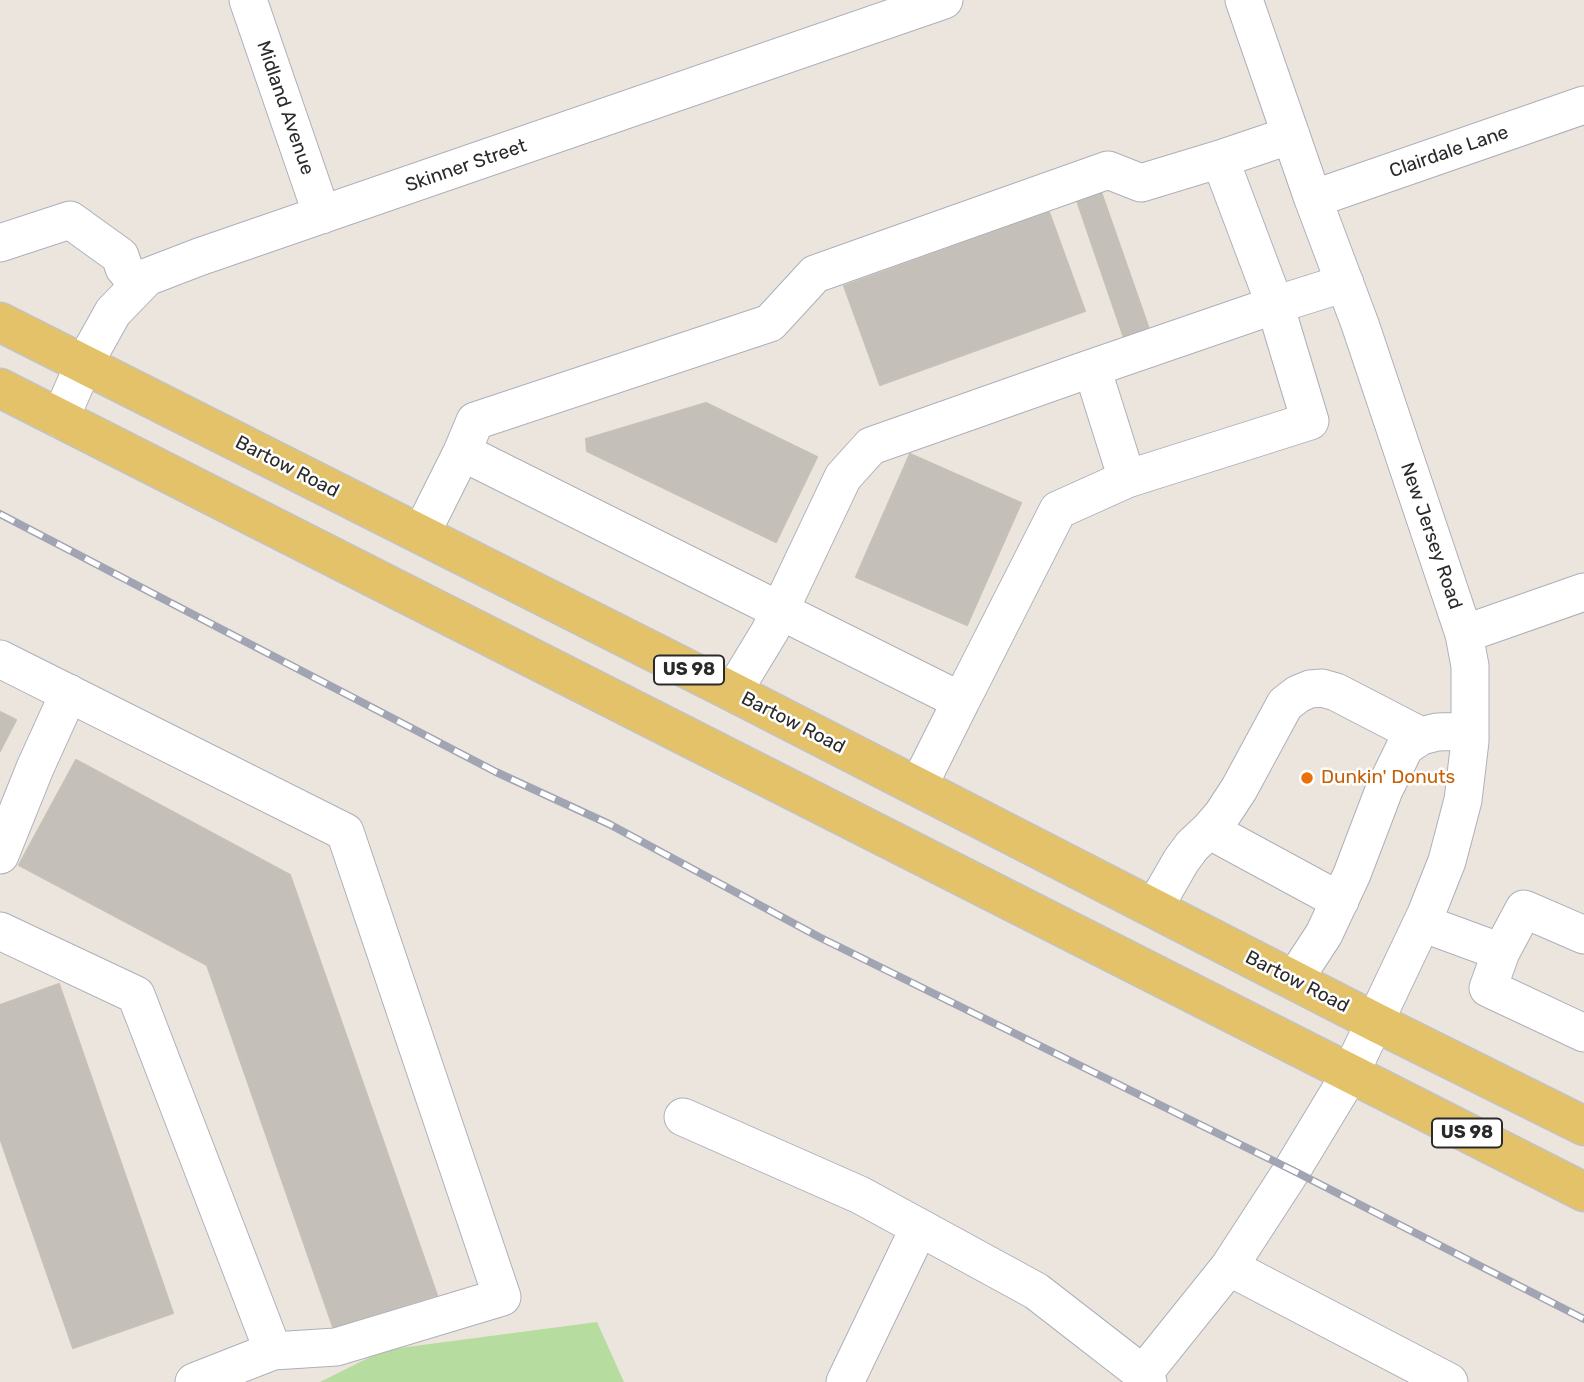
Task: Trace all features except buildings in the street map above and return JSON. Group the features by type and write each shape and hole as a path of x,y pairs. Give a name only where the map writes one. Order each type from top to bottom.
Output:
{"main road":[{"name":"Bartow Road","path":"0,322 1584,1126"},
{"name":"US 98","path":"0,388 1584,1192"},
{"path":"706,746 733,692"}],"street":[{"name":"Midland Avenue","path":"248,0 322,215"},
{"name":"Skinner Street","path":"60,419 84,365 113,312 147,277 944,0"},
{"name":"New Jersey Road","path":"1146,1378 1229,1267 1350,1074 1422,923 1447,861 1463,800 1470,731 1470,666 1464,634 1360,324 1313,199 1244,0"},
{"name":"Clairdale Lane","path":"1313,199 1584,105"},
{"path":"421,534 475,421 770,323 815,274 1108,170 1141,183 1291,135"},
{"path":"918,787 1058,510 1128,479 1310,421 1275,304 1220,159"},
{"path":"0,243 70,220 120,256 124,268 139,285"},
{"path":"733,692 769,631 843,477 871,446 1275,304 1345,283"},
{"path":"1091,368 1128,479"},
{"path":"462,452 961,701"},
{"path":"1464,634 1584,592"},
{"path":"0,659 345,832 502,1297 336,1347 273,1351 194,1382"},
{"path":"1154,908 1192,846 1223,815 1285,704 1298,694 1322,688 1336,692 1420,736"},
{"path":"0,855 69,693"},
{"path":"1294,980 1324,934 1340,901 1384,790 1405,747 1420,736 1437,732 1470,731"},
{"path":"1209,830 1340,901"},
{"path":"1584,935 1524,909 1501,952 1488,988 1584,1033"},
{"path":"1422,923 1501,952"},
{"path":"0,931 136,995 273,1351"},
{"path":"683,1116 860,1195 1036,1291 1146,1378"},
{"path":"845,1382 919,1228"},
{"path":"1229,1267 1449,1382"}],"green space":[{"path":"597,1322 624,1382 320,1382 384,1350"}],"railway":[{"path":"0,514 496,772 609,824 819,937 1292,1170 1584,1319"}],"place":[{"name":"Dunkin' Donuts","path":"1307,778"}]}
